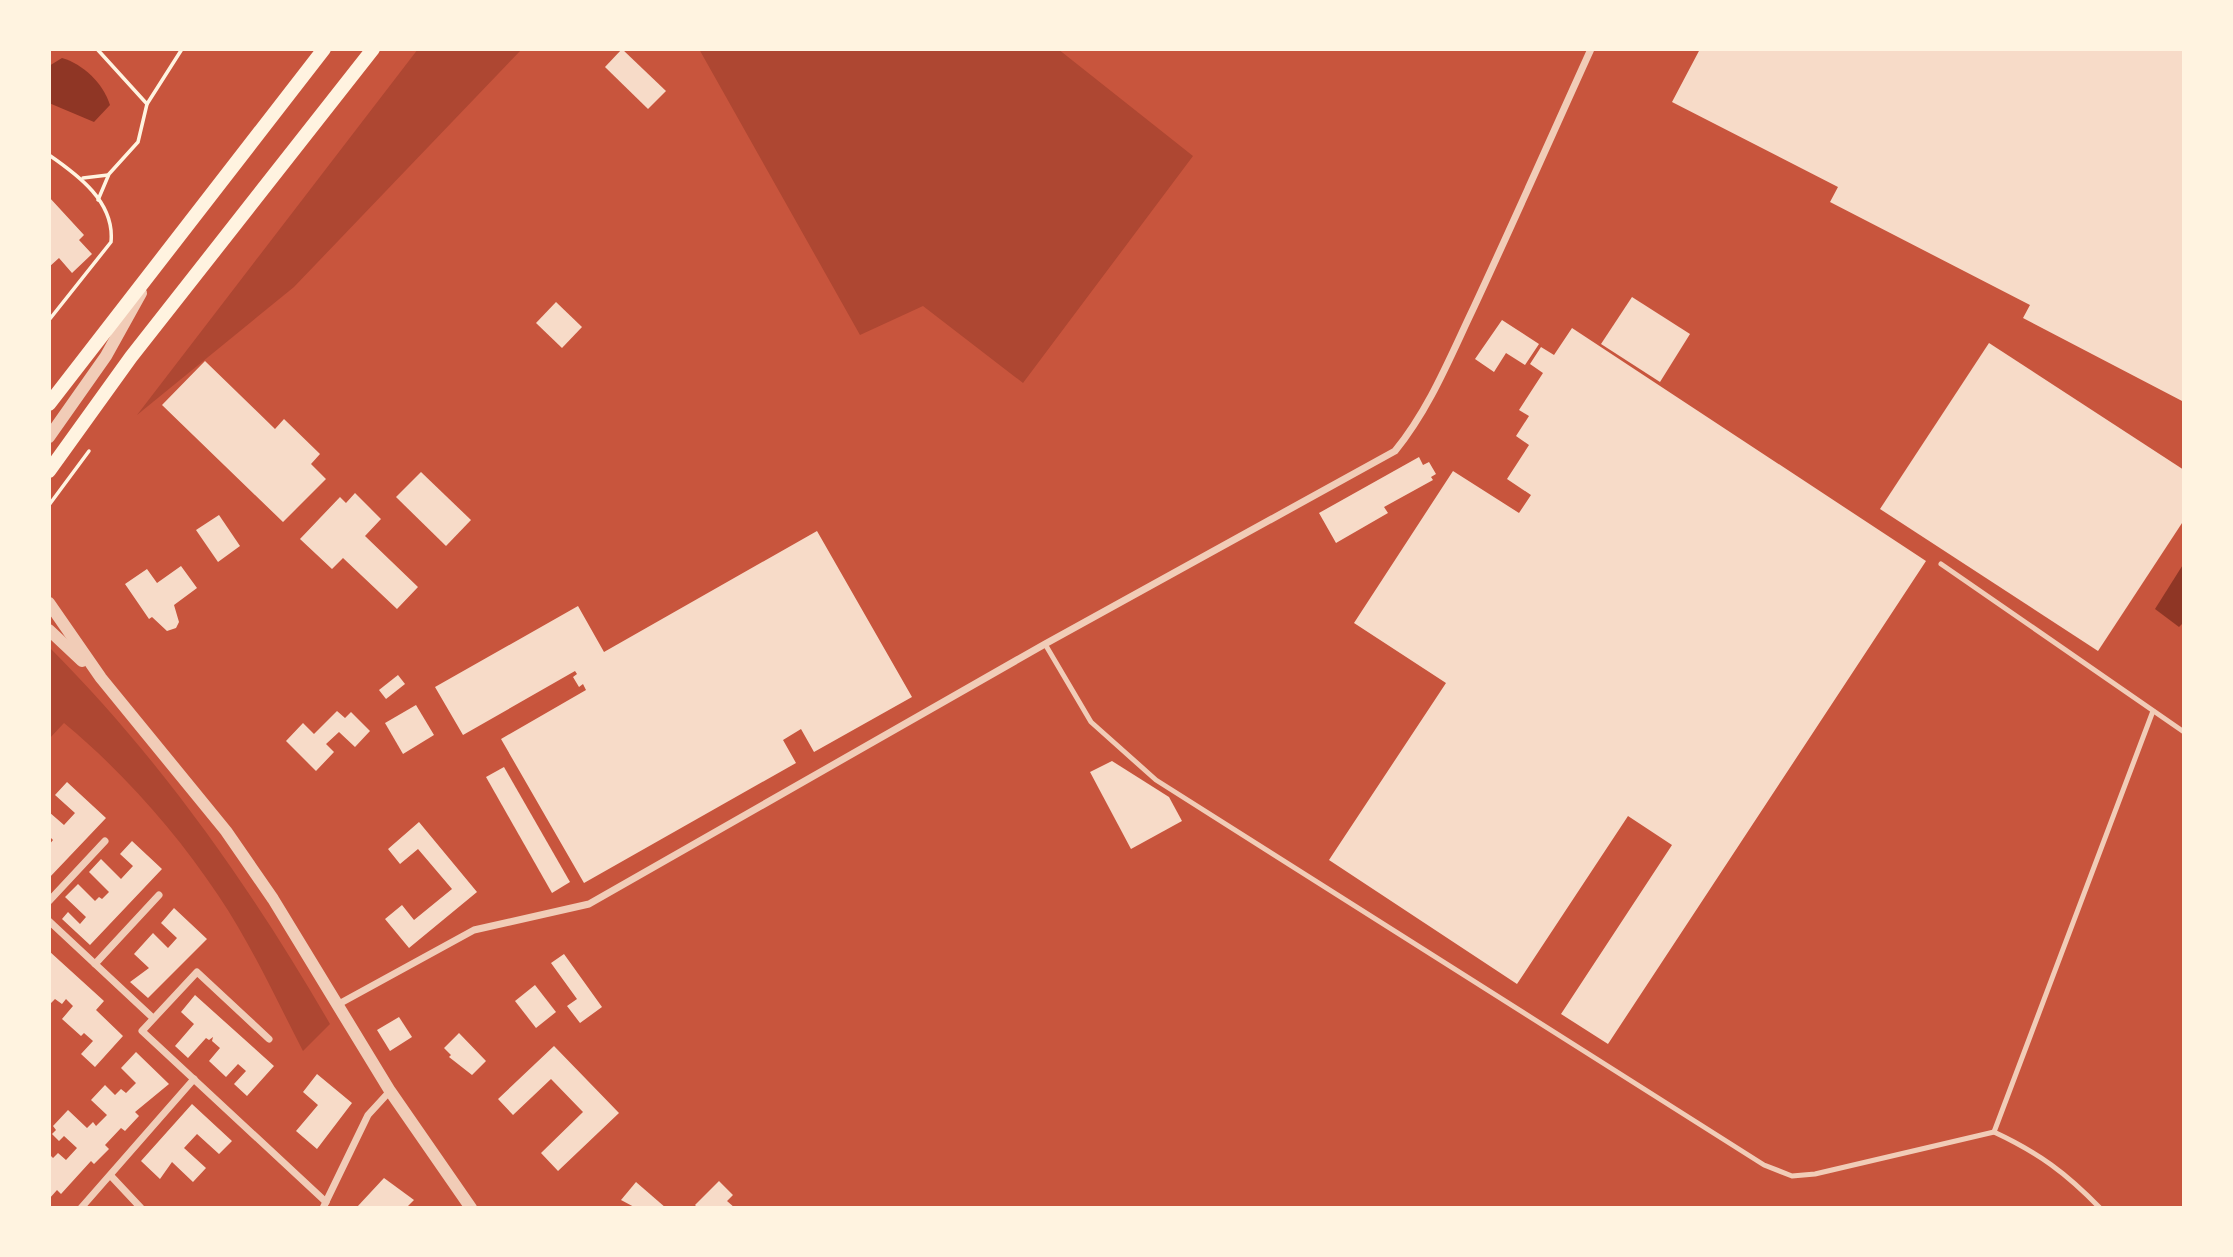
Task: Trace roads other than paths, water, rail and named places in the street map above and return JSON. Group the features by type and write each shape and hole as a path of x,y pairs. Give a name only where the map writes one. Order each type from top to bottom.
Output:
{"main road":[{"path":"49,404 324,49"},
{"path":"49,471 131,357 373,49"}],"street":[{"path":"337,1005 474,930 589,904 1045,644 1395,452 1418,422 1434,391 1591,49"},
{"path":"49,438 106,356 159,262"},
{"path":"49,603 100,678 226,831 273,899 390,1091 471,1208"},
{"path":"49,630 100,678"},
{"path":"49,901 105,841"},
{"path":"95,964 159,895"},
{"path":"49,921 153,1018"},
{"path":"269,1039 197,972 142,1031 324,1205 368,1115 390,1091"},
{"path":"81,1208 194,1079"},
{"path":"111,1176 141,1208"}],"lane":[{"path":"1941,564 2184,732"},
{"path":"1045,644 1091,722 1156,780 1764,1165 1792,1176 1815,1174 1994,1132 2034,1151 2068,1176 2100,1208"},
{"path":"1994,1132 2153,711"}]}
